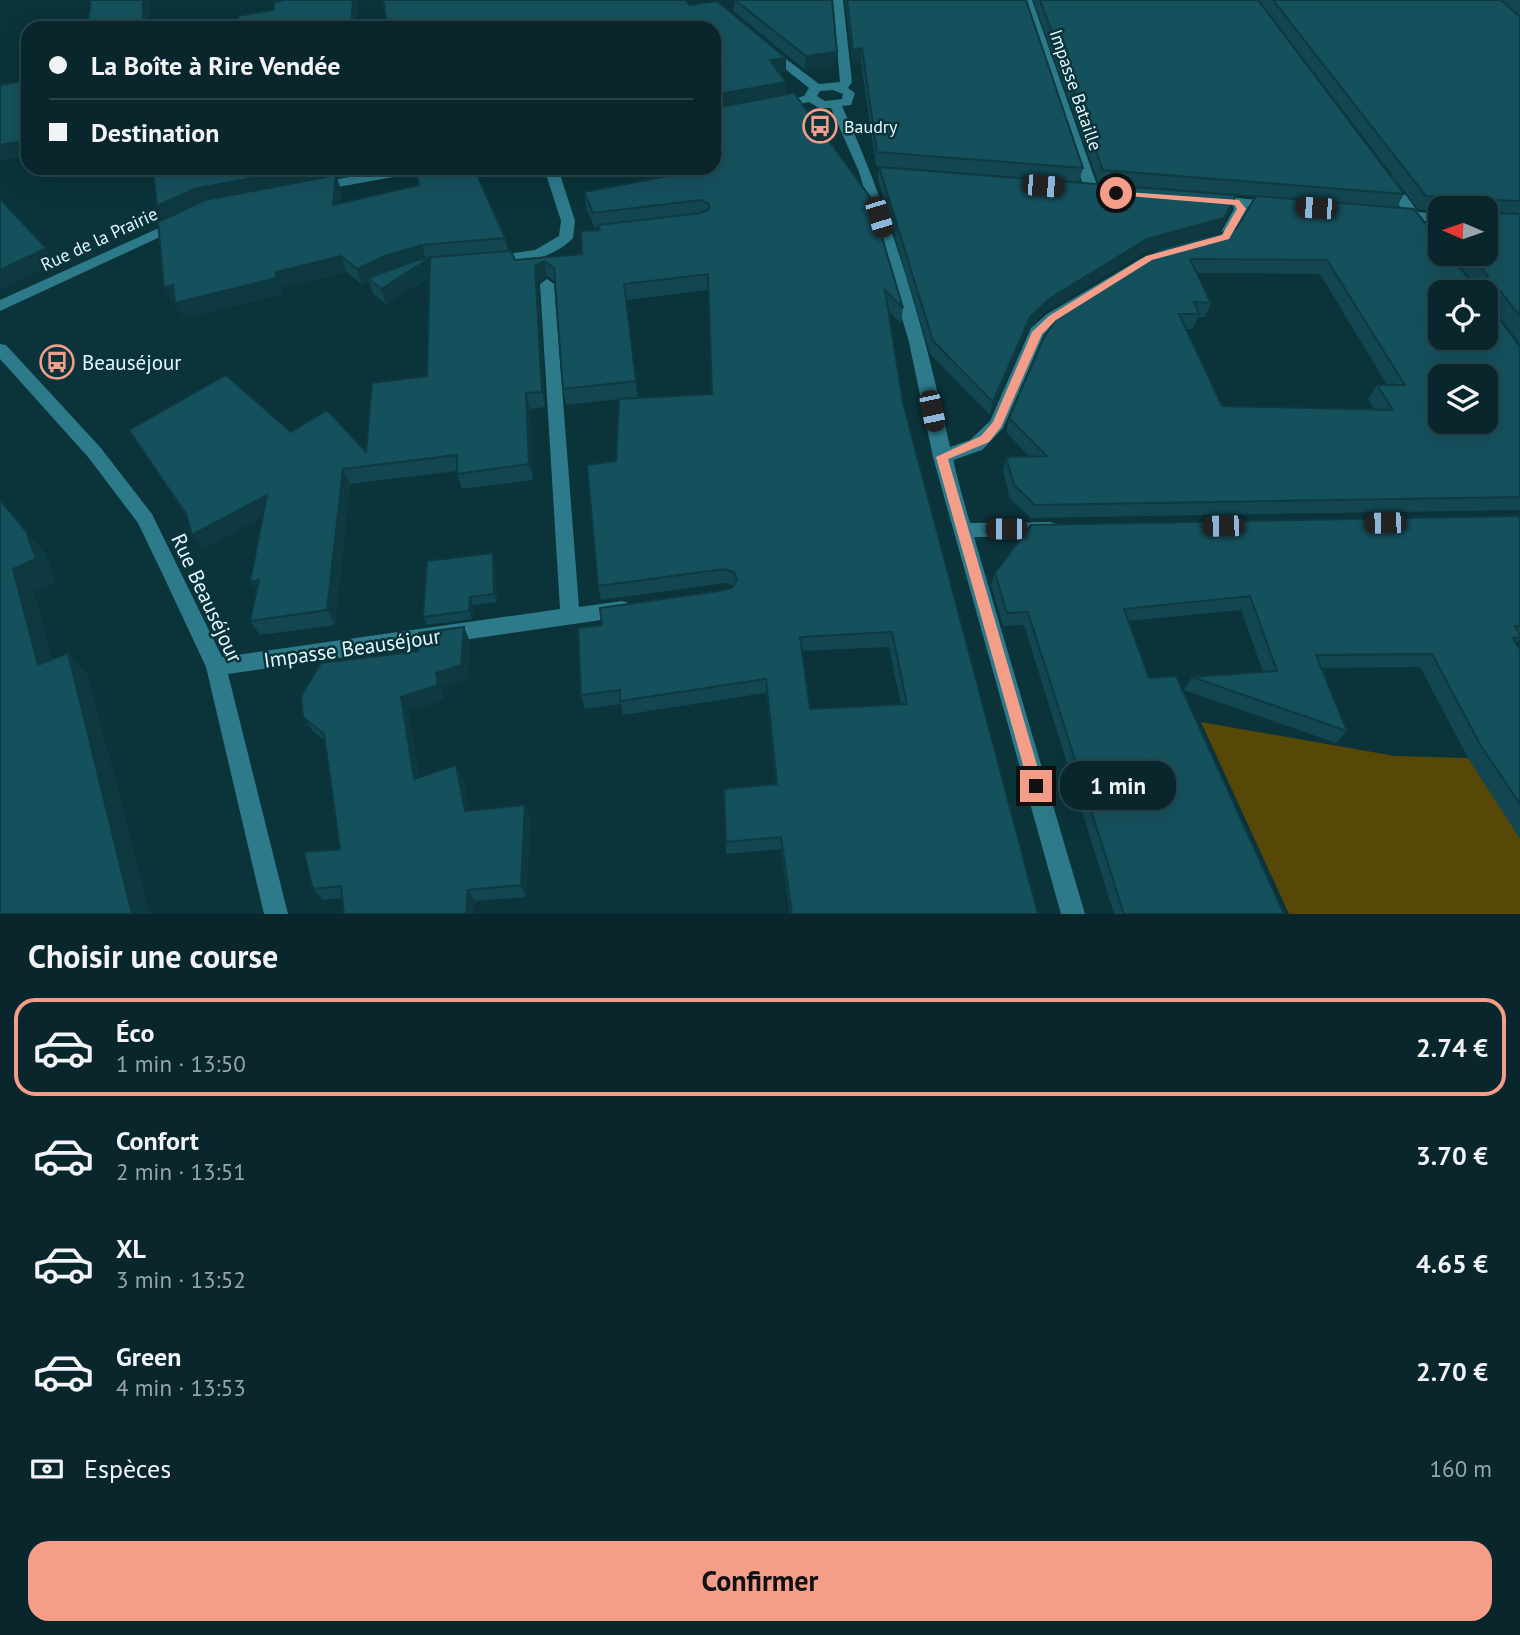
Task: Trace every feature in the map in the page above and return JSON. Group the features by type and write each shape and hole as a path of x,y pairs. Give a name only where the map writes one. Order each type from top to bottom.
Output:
{"street":[{"path":"838,0 846,82 842,88"},
{"name":"Impasse Bataille","path":"1027,0 1092,191"},
{"path":"761,44 813,93 817,103 836,106 850,99 849,93 842,88 828,85 813,93 762,107"},
{"path":"836,106 873,172 917,342 942,457 1073,914"},
{"path":"1381,172 1428,235"},
{"path":"302,190 383,175"},
{"path":"476,261 534,255 573,238 553,175"},
{"path":"1199,199 1290,206"},
{"path":"1194,245 1225,237 1241,209 1239,202"},
{"path":"1378,213 1428,217"},
{"name":"Rue de la Prairie","path":"0,306 195,215"},
{"path":"942,457 975,445 997,424 1037,332 1052,318 1120,274 1161,254"},
{"path":"547,284 570,617"},
{"name":"Rue Beauséjour","path":"0,349 94,452 145,519 216,667 276,914"},
{"path":"962,530 1076,528"},
{"name":"Impasse Beauséjour","path":"216,667 648,605"}],"shaded area":[{"path":"1201,722 1395,756 1468,758 1520,836 1520,914 1289,914"}],"building":[{"path":"91,0 143,0 143,21 88,21"},
{"path":"353,0 352,21 238,21 238,16 274,10 274,2"},
{"path":"383,0 686,0 689,5 717,1 786,58 770,60 786,82 721,94 721,21 387,21"},
{"path":"735,0 832,0 837,52 806,56"},
{"path":"847,0 1026,0 1083,168 877,152 862,48 853,50"},
{"path":"1040,0 1258,0 1404,194 1103,170"},
{"path":"1273,0 1501,0 1520,17 1520,201 1498,200 1498,196 1428,196"},
{"path":"21,81 21,141 0,145 0,85"},
{"path":"794,93 870,197 903,308 885,290 903,403 1038,914 792,914 781,837 726,842 724,789 777,784 766,679 620,701 620,690 581,695 578,628 602,625 600,608 725,590 732,588 737,580 734,572 724,569 598,586 587,465 616,461 619,399 712,394 708,274 624,284 636,381 563,389 554,268 544,261 535,266 542,392 526,393 529,464 457,474 457,455 343,469 327,610 250,621 259,580 250,582 267,495 192,535 186,514 129,430 226,375 291,432 327,410 366,452 372,383 427,376 430,258 381,289 368,278 417,260 434,257 511,251 515,260 582,254 581,231 600,230 598,225 701,213 709,209 709,204 700,200 593,213 584,192 673,175 721,175 721,107","holes":["892,632 907,704 810,709 800,637"]},
{"path":"879,167 1236,195 1224,218 1147,239 1049,299 1030,317 993,402 933,341"},
{"path":"154,175 269,175 194,189 157,206"},
{"path":"336,175 333,205 419,185 417,175 477,175 505,238 422,245 385,256 357,269 341,256 276,272 276,278 175,303 173,285 164,287 158,222 205,200"},
{"path":"1256,196 1414,209 1428,227 1428,266 1459,266 1469,279 1478,280 1428,280 1428,350 1498,350 1498,317 1520,347 1520,497 1035,505 1014,485 1006,457 1047,456 1009,418 1044,337 1063,310 1160,249 1236,229","holes":["1190,259 1327,260 1405,385 1377,385 1393,410 1222,406 1179,314 1199,314 1194,302 1211,303"]},
{"path":"0,199 46,248 0,270"},
{"path":"1498,213 1520,214 1520,316 1501,292 1498,293 1498,280 1486,280 1488,276 1480,266 1498,266"},
{"path":"0,500 26,531 36,559 13,569 38,665 68,653 132,914 0,914"},
{"path":"1520,516 1520,626 1515,626 1520,637 1513,638 1520,650 1520,804 1481,746 1432,654 1316,655 1347,731 1192,677 1277,671 1250,596 1124,609 1149,678 1176,676 1284,914 1124,914 1028,612 1007,613 995,573 1031,525"},
{"path":"493,553 494,594 470,597 469,611 423,617 427,561"},
{"path":"464,627 461,665 436,673 438,685 401,697 414,779 456,765 465,811 525,805 521,885 468,890 466,914 344,914 341,886 313,889 304,852 340,849 324,734 303,717 301,696 321,663 418,651 419,633"}],"place":[{"name":"Baudry","path":"820,126"},
{"name":"Beauséjour","path":"57,362"}],"route":[{"path":"1036,786 942,457 985,439 997,424 1037,332 1052,318 1149,258 1173,249 1225,237 1241,209 1239,202 1116,193"}]}
